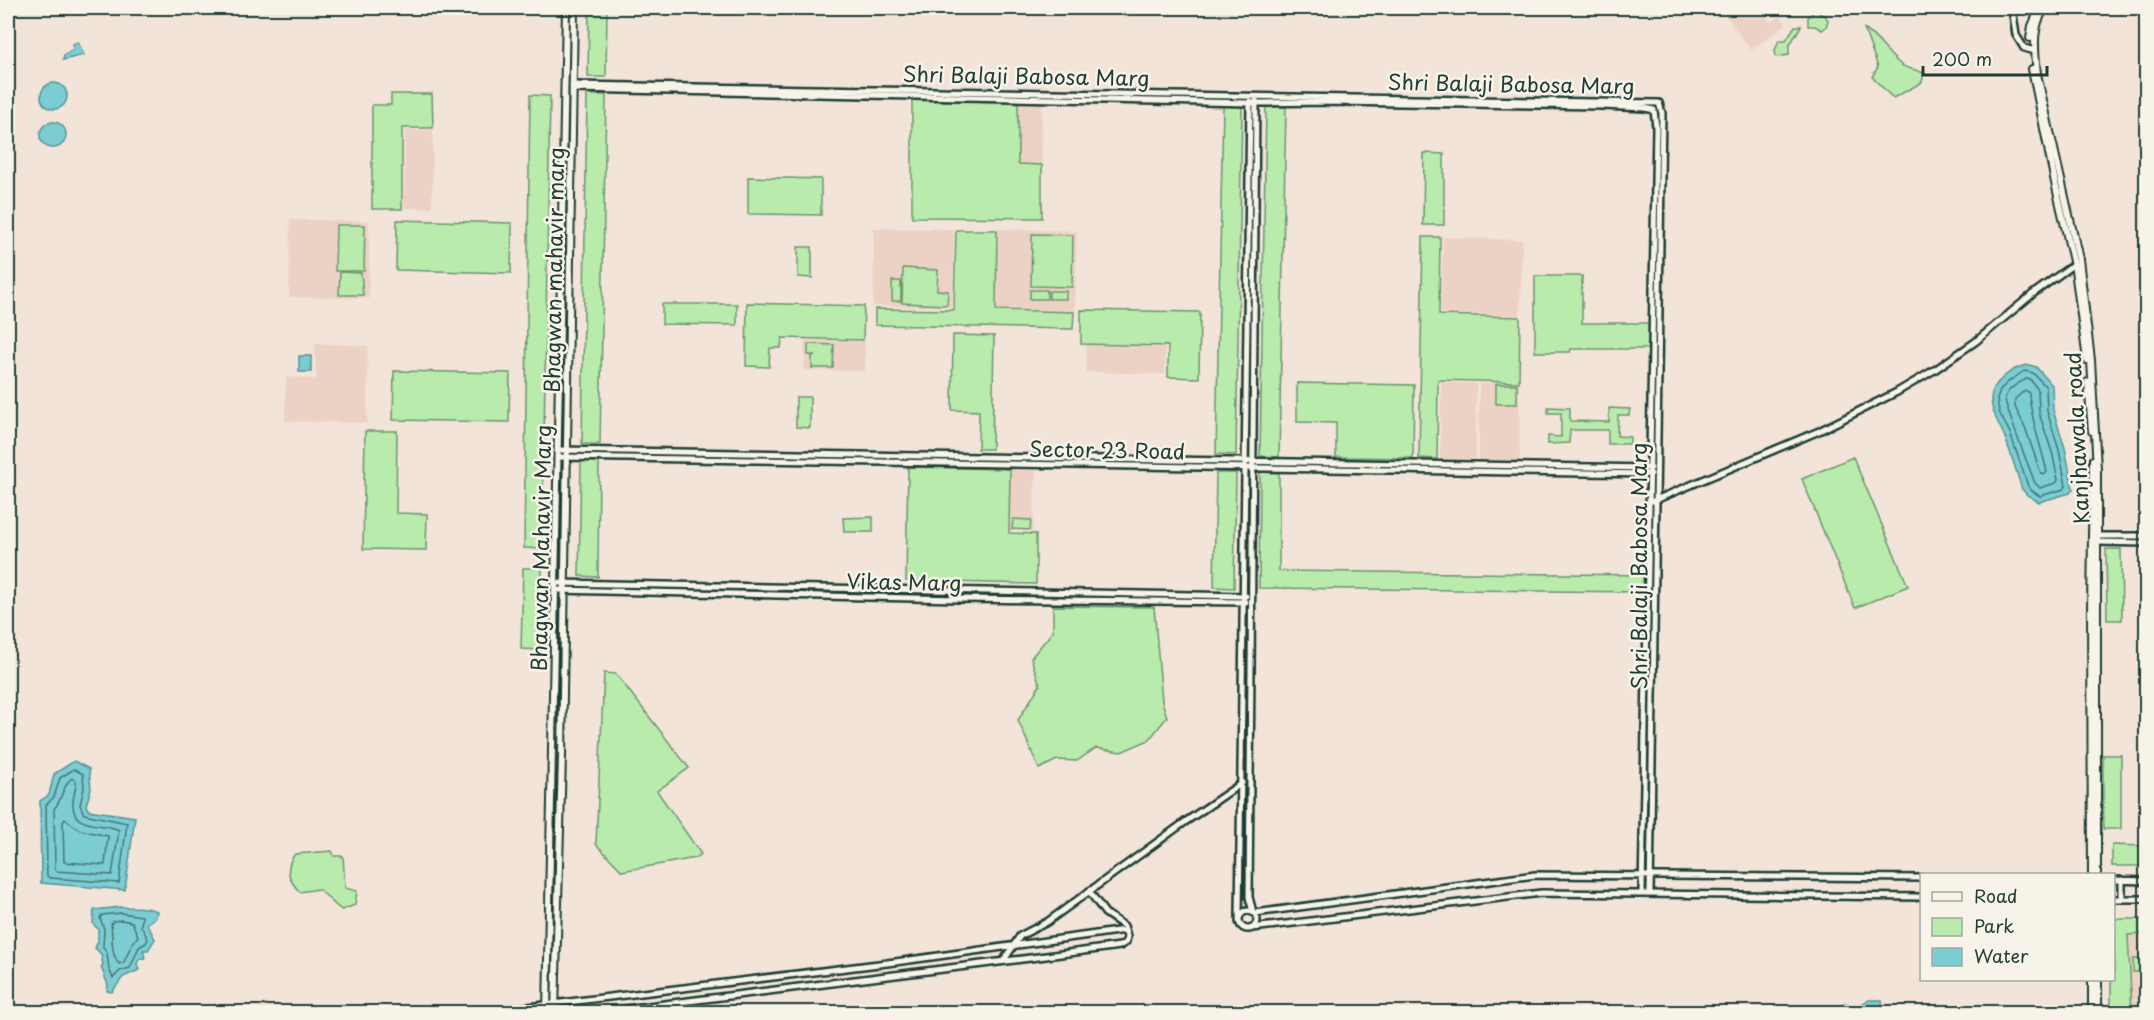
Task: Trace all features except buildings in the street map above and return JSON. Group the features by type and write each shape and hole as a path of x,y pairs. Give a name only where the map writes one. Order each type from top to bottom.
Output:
{"main road":[{"name":"Bhagwan mahavir marg","path":"564,587 570,215 570,86 566,8"},
{"name":"Bhagwan mahavir marg","path":"570,86 574,8"},
{"name":"Kanjhawala road","path":"2040,8 2032,26 2033,74 2074,264 2091,409 2097,873"},
{"name":"Kanjhawala road","path":"2045,8 2036,26 2033,51 2079,259 2095,410 2097,461 2094,539 2092,873"},
{"name":"Bhagwan Mahavir Marg","path":"547,1009 563,216 570,86"},
{"path":"563,216 570,215"},
{"name":"Bhagwan Mahavir Marg","path":"555,1012 564,587"},
{"path":"2092,981 2092,1012"},
{"path":"2098,981 2098,1012"}],"street":[{"path":"2012,8 2017,39 2024,48 2033,51"},
{"name":"Shri Balaji Babosa Marg","path":"570,86 1253,103 1602,106 1654,110 1656,134 1653,471 1656,499 1650,893"},
{"name":"Shri Balaji Babosa Marg","path":"672,89 1659,103 1662,113 1653,471 1649,503 1642,892"},
{"path":"1252,928 1257,923 1250,900 1253,96"},
{"path":"1253,103 1238,922 1245,928 1252,928 1530,893 1642,892 1920,897"},
{"path":"1649,503 1819,431 1911,384 1976,342 2034,292 2074,264"},
{"name":"Sector 23 Road","path":"558,454 1653,471"},
{"path":"2094,539 2146,536"},
{"path":"2094,539 2146,543"},
{"name":"Vikas Marg","path":"556,587 959,599 1251,598"},
{"path":"1004,960 1020,936 1047,921 1240,783 1250,783"},
{"path":"1239,916 1245,911 1254,913 1535,875 1920,878"},
{"path":"2115,880 2146,881"},
{"path":"2122,880 2122,899"},
{"path":"601,1012 1120,946 1126,942 1123,924 1105,913 1089,891"},
{"path":"2115,899 2146,899"},
{"path":"1239,901 1250,900"},
{"path":"487,1012 547,1009 555,1004 880,964 1125,930"},
{"path":"880,964 881,976"}],"shaded area":[{"path":"1730,8 1760,8 1771,23 1780,16 1786,24 1751,50 1723,12"},
{"path":"1018,102 1042,103 1042,165 1018,165"},
{"path":"405,130 433,130 432,208 404,208"},
{"path":"290,220 369,221 369,298 289,297"},
{"path":"874,228 954,229 953,307 873,306"},
{"path":"998,229 1077,231 1075,311 996,309"},
{"path":"1443,237 1522,240 1520,316 1441,313"},
{"path":"805,340 865,341 865,371 804,370"},
{"path":"315,343 368,346 367,423 285,421 286,377 316,379"},
{"path":"1086,345 1165,347 1165,374 1086,372"},
{"path":"1441,382 1476,383 1476,459 1440,459"},
{"path":"1479,383 1519,383 1520,460 1479,460"},
{"path":"1010,469 1036,470 1033,531 1010,530"},
{"path":"2115,919 2146,919 2146,1012 2111,1012 2111,981 2115,981"}],"green space":[{"path":"589,8 607,8 606,77 588,77"},
{"path":"1819,9 1820,14 1825,15 1828,20 1826,27 1822,30 1815,26 1808,26 1808,17"},
{"path":"1795,26 1801,26 1789,46 1789,55 1776,57 1775,50 1779,40 1786,40"},
{"path":"1864,29 1874,36 1902,66 1923,73 1921,83 1893,98 1872,77 1878,67"},
{"path":"391,94 432,94 433,128 402,128 402,209 372,209 372,105 391,105"},
{"path":"530,95 550,96 542,549 524,548"},
{"path":"587,95 606,95 600,444 582,444"},
{"path":"912,100 1018,102 1018,164 1042,165 1042,218 912,217"},
{"path":"1223,105 1242,106 1236,455 1216,454"},
{"path":"1266,107 1286,107 1279,457 1260,456"},
{"path":"1424,153 1444,154 1444,225 1423,225"},
{"path":"748,177 821,179 821,215 748,214"},
{"path":"397,220 512,223 511,273 396,270"},
{"path":"336,225 365,225 364,271 335,271"},
{"path":"956,230 997,230 996,310 1074,312 1073,329 875,325 875,309 954,310"},
{"path":"1032,234 1073,235 1072,287 1031,286"},
{"path":"1423,237 1440,237 1439,315 1520,317 1519,382 1438,380 1437,459 1419,458"},
{"path":"798,247 812,247 812,278 798,277"},
{"path":"903,268 938,270 937,290 948,291 947,305 902,303"},
{"path":"340,272 361,273 363,295 339,295"},
{"path":"1535,276 1582,276 1582,323 1649,323 1649,349 1571,349 1570,352 1535,352"},
{"path":"892,281 901,281 901,301 892,301"},
{"path":"1030,290 1047,290 1047,299 1030,299"},
{"path":"1049,291 1066,291 1066,299 1049,299"},
{"path":"747,303 864,306 863,340 782,338 781,348 770,348 769,367 746,366"},
{"path":"662,304 737,304 737,325 662,324"},
{"path":"1081,310 1200,312 1199,378 1168,377 1168,346 1081,344"},
{"path":"953,335 994,336 992,449 978,449 979,411 952,410"},
{"path":"808,344 834,345 833,368 812,368 812,356 815,355 808,355"},
{"path":"394,371 510,373 509,422 393,420"},
{"path":"1297,383 1414,385 1413,458 1336,457 1336,423 1297,422"},
{"path":"1496,384 1517,384 1517,404 1496,404"},
{"path":"796,397 810,397 810,428 796,427"},
{"path":"1548,407 1570,408 1570,421 1609,422 1609,408 1630,409 1629,415 1618,415 1617,436 1630,437 1630,444 1608,444 1608,430 1570,430 1569,443 1548,444 1548,436 1561,437 1561,413 1548,413"},
{"path":"365,431 397,431 396,513 427,514 426,550 363,549"},
{"path":"1853,457 1908,586 1855,608 1802,479"},
{"path":"581,460 599,461 598,577 579,576"},
{"path":"908,467 1010,469 1009,533 1036,534 1036,584 906,581"},
{"path":"1260,472 1279,473 1279,571 1646,575 1646,592 1259,588"},
{"path":"1216,473 1236,473 1234,588 1214,587"},
{"path":"873,517 873,532 844,532 843,518"},
{"path":"1013,519 1031,520 1030,530 1012,529"},
{"path":"2106,549 2121,549 2122,620 2107,620"},
{"path":"523,568 542,568 540,650 521,649"},
{"path":"1053,606 1154,607 1162,701 1167,717 1149,740 1121,752 1096,748 1077,761 1057,760 1039,769 1018,720 1040,685 1031,658 1053,631"},
{"path":"604,673 616,674 689,768 657,791 701,854 696,858 622,871 596,844"},
{"path":"2103,755 2121,755 2121,829 2103,829"},
{"path":"2112,845 2146,846 2146,866 2112,866"},
{"path":"332,851 334,856 343,856 345,888 357,891 355,905 342,910 318,889 300,892 289,874 289,864 295,854"},
{"path":"2115,919 2146,919 2146,934 2128,935 2132,1012 2111,1012 2111,981 2115,981"},
{"path":"2133,959 2146,959 2146,972 2133,972"}],"water":[{"path":"78,42 84,55 63,60 64,55 73,49 73,44"},
{"path":"54,83 63,87 67,96 63,105 54,109 45,105 41,96 45,87"},
{"path":"53,122 62,126 66,135 62,144 53,148 44,144 40,135 44,126"},
{"path":"299,356 311,356 311,372 299,372"},
{"path":"2029,365 2036,367 2052,385 2053,410 2065,448 2073,489 2070,493 2039,502 2022,489 1991,400 1994,388 2004,376 2017,368"},
{"path":"74,761 89,769 91,789 86,805 88,810 135,817 125,890 41,883 40,801 49,795 54,774"},
{"path":"121,907 157,911 156,917 147,924 155,939 148,950 143,950 145,958 139,959 137,964 139,970 123,977 112,992 107,991 108,985 101,967 103,965 101,954 95,948 98,941 98,929 93,924 94,910"},
{"path":"1869,1000 1882,1000 1883,1012 1840,1012 1839,1007 1845,1003 1854,1008"}]}
